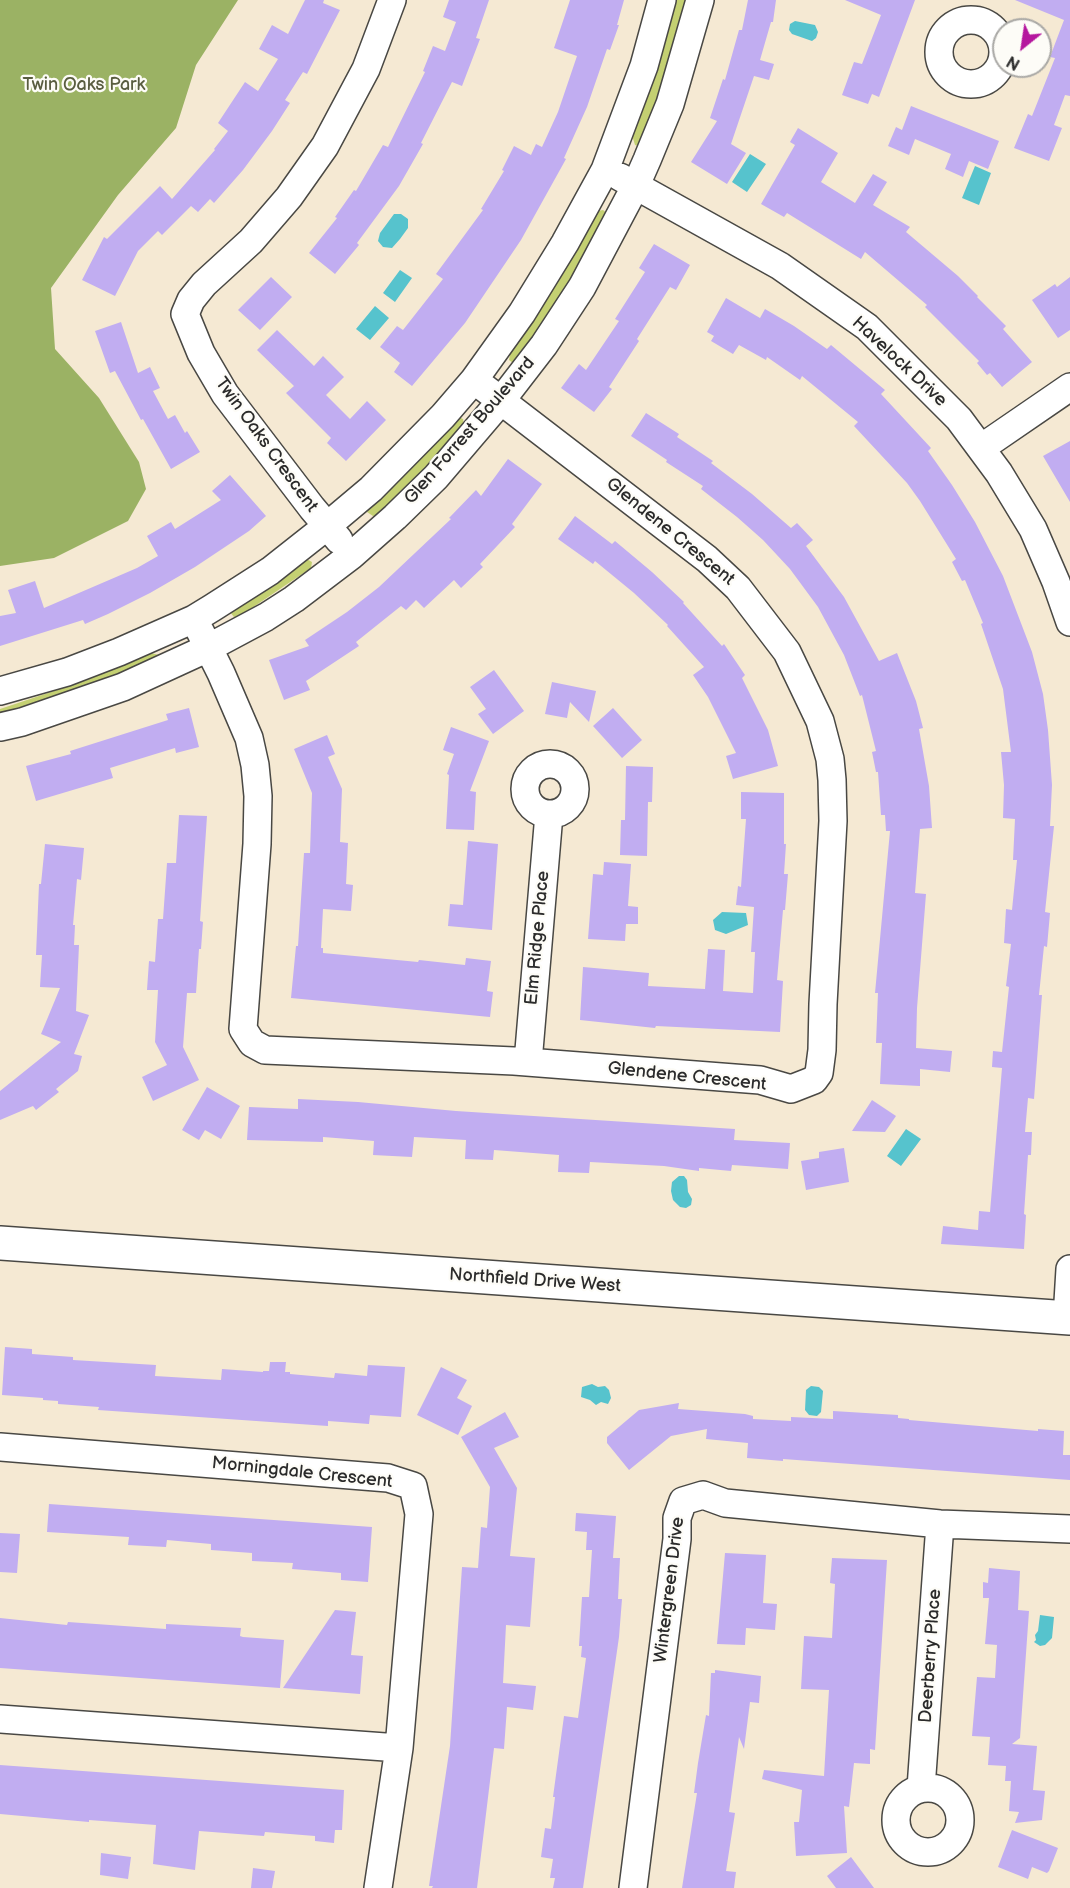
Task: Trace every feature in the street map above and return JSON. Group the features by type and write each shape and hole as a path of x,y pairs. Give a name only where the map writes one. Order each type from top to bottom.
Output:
{"main road":[{"name":"Northfield Drive West","path":"0,1243 1069,1318"}],"street":[{"name":"Twin Oaks Crescent","path":"352,555 225,394 201,353 185,314 191,300 204,284 251,241 289,197 325,146 366,69 392,0"},
{"name":"Glen Forrest Boulevard","path":"0,691 67,672 194,619 270,571 327,526 371,489 443,416 474,380 522,313 565,243 605,170 644,66 662,0"},
{"name":"Glen Forrest Boulevard","path":"0,728 123,687 208,648 266,616 294,599 352,555 436,477 500,402 544,345 577,294 636,185 670,104 700,0"},
{"name":"Havelock Drive","path":"605,170 780,266 867,327 959,419 999,473 1033,529 1070,622"},
{"name":"Glendene Crescent","path":"194,619 249,738 255,765 258,796 243,1029 252,1043 265,1050 528,1062 760,1080 791,1089 814,1080 819,1073 822,1050 833,821 832,780 830,759 820,721 787,652 738,588 707,559 474,380"},
{"path":"981,448 1070,387"},
{"name":"Elm Ridge Place","path":"528,1062 549,814"},
{"path":"1069,1318 1070,1269"},
{"name":"Morningdale Crescent","path":"0,1447 388,1478 413,1486 419,1514 399,1748 378,1888"},
{"name":"Wintergreen Drive","path":"633,1888 677,1539 677,1518 683,1501 703,1495 725,1503 940,1524 1070,1529"},
{"name":"Deerberry Place","path":"921,1788 940,1524"},
{"path":"0,1719 399,1748"}],"green space":[{"name":"Twin Oaks Park","path":"0,0 238,0 196,65 176,128 118,195 51,288 55,349 99,398 139,462 146,489 128,521 54,558 0,566"},
{"path":"674,0 689,0 661,100 638,146 635,145 632,135"},
{"path":"603,210 608,214 541,333 513,363 509,360 510,354 581,242 590,223 598,211"},
{"path":"457,416 463,419 464,424 432,464 380,515 373,516 367,512 370,506"},
{"path":"303,557 312,562 311,568 240,616 234,617 230,612"},
{"path":"151,653 163,656 163,662 0,723 0,709 87,680"}],"water":[{"path":"795,21 815,25 818,32 816,38 812,41 792,34 789,30 790,24"},
{"path":"750,154 766,164 747,192 732,182"},
{"path":"975,166 991,173 979,205 962,198"},
{"path":"394,214 401,214 408,219 408,228 392,248 383,247 378,241 380,233"},
{"path":"400,270 412,278 395,302 383,293"},
{"path":"375,306 389,318 370,340 356,329"},
{"path":"722,912 746,913 748,925 726,934 715,930 713,920"},
{"path":"906,1129 921,1139 901,1166 887,1156"},
{"path":"679,1176 684,1176 687,1180 688,1192 692,1199 691,1205 686,1208 680,1207 673,1200 671,1191 672,1182"},
{"path":"592,1384 598,1387 605,1386 609,1390 611,1398 608,1404 601,1402 596,1405 581,1397 582,1387"},
{"path":"811,1386 819,1387 823,1391 821,1412 817,1416 809,1415 805,1410 806,1390"},
{"path":"1040,1615 1054,1617 1052,1638 1045,1645 1040,1646 1034,1642"}],"building":[{"path":"305,0 324,0 323,3 340,10 307,74 303,72 285,100 290,103 243,170 214,203 210,199 198,212 191,206 162,235 158,231 138,251 115,296 82,280 104,237 107,239 160,186 172,199 215,150 228,131 218,123 245,82 258,91 278,59 259,49 272,25 288,34"},
{"path":"449,0 489,0 476,38 480,39 462,86 452,82 421,143 423,144 399,186 357,243 359,245 335,274 309,253 337,218 335,217 354,190 356,191 383,145 388,147 425,72 423,71 433,46 445,51 456,22 443,17"},
{"path":"570,0 624,0 617,25 619,25 610,50 607,49 587,107 564,158 566,159 521,240 465,323 412,386 394,372 400,363 380,347 397,326 403,330 443,279 436,274 483,210 481,209 504,171 502,170 514,146 531,155 536,144 542,147 558,112 577,56 554,48"},
{"path":"748,0 776,0 773,22 771,22 760,60 774,64 769,80 754,76 731,144 746,153 727,184 691,162 717,121 710,118 723,79 725,80 739,30 742,30"},
{"path":"845,0 915,0 879,97 872,94 868,104 842,95 854,62 862,64 881,15"},
{"path":"1015,0 1070,0 1070,96 1065,95 1054,125 1062,128 1049,161 1014,148 1028,114 1032,116 1047,78 1052,78 1052,66 1055,58 1052,57 1052,52 1064,20"},
{"path":"911,106 999,141 988,169 969,161 963,177 945,169 951,154 915,139 909,155 888,146 896,127 902,130"},
{"path":"798,128 838,153 821,182 855,203 873,174 887,182 873,205 910,227 906,232 978,296 1006,326 1003,329 1032,362 1002,387 990,373 987,375 977,363 979,361 925,307 927,305 865,252 861,259 787,213 784,217 761,204 795,145 790,142"},
{"path":"654,244 690,265 676,290 670,287 609,387 612,389 594,412 561,388 579,364 586,370 619,321 615,319 645,272 639,268"},
{"path":"271,277 292,297 260,330 238,310"},
{"path":"1070,277 1070,330 1058,338 1032,300 1055,284 1057,287"},
{"path":"726,298 760,318 765,309 827,349 831,345 885,390 881,394 931,448 928,451 975,522 1003,576 1032,652 1043,694 1048,730 1052,785 1050,826 1054,826 1045,912 1050,913 1039,995 1042,995 1034,1099 1028,1098 1025,1132 1032,1132 1031,1155 1028,1155 1024,1249 941,1244 943,1226 978,1230 979,1211 990,1212 1002,1068 992,1067 993,1051 1002,1052 1009,987 1006,986 1011,944 1004,943 1006,909 1012,910 1017,860 1013,860 1015,819 1003,818 1004,785 1001,752 1011,752 1003,689 981,624 983,623 965,580 962,581 952,562 956,559 920,501 907,483 854,426 858,422 802,376 800,380 767,357 766,360 739,345 733,354 711,341 714,336 707,332"},
{"path":"121,322 138,373 150,367 160,388 153,391 168,419 175,415 200,452 171,469 115,371 110,373 95,331"},
{"path":"277,330 314,366 323,356 344,377 326,395 350,419 367,401 386,420 346,461 327,443 331,438 286,393 294,386 257,350"},
{"path":"646,413 679,434 677,437 713,461 711,463 791,528 797,523 813,540 806,546 844,597 879,661 897,653 916,701 923,728 919,729 929,786 932,828 920,829 915,893 926,894 916,1048 952,1051 950,1072 920,1069 920,1086 880,1084 882,1043 876,1043 878,993 875,993 890,831 886,831 885,815 881,815 878,772 876,772 872,752 876,751 862,695 860,696 844,655 818,607 790,569 763,540 701,489 703,486 631,436"},
{"path":"1070,441 1070,502 1043,456"},
{"path":"508,459 542,484 512,524 515,527 480,564 483,567 461,588 454,580 424,608 416,600 406,610 401,606 356,642 359,646 306,681 310,690 284,700 269,660 309,646 305,640 379,587 451,519 449,518 476,490 481,496"},
{"path":"230,475 266,516 249,531 195,567 108,614 85,624 83,620 0,646 0,616 16,613 8,590 35,581 44,608 137,568 158,556 147,536 171,522 175,529 221,500 212,491"},
{"path":"575,516 612,544 615,541 652,572 684,602 722,646 724,644 745,675 742,678 768,730 778,766 733,779 726,756 736,753 708,697 693,675 704,667 668,625 634,593 595,561 593,564 558,539"},
{"path":"494,670 524,711 493,734 478,714 486,709 470,687"},
{"path":"552,682 596,691 589,722 570,702 567,718 545,714"},
{"path":"189,708 199,747 176,753 175,748 110,768 113,778 36,801 26,766 71,754 70,751 168,720 166,714"},
{"path":"613,708 642,740 622,758 593,726"},
{"path":"451,727 489,741 470,791 476,792 474,830 446,829 449,775 447,774 454,754 443,750"},
{"path":"327,735 335,754 328,757 342,789 340,842 348,843 346,884 353,885 351,911 323,909 321,948 323,948 323,953 465,965 466,958 491,961 487,991 493,992 490,1017 291,998 296,946 298,946 304,853 310,853 312,793 294,749"},
{"path":"626,766 653,767 652,802 648,802 647,856 620,855 621,820 625,820"},
{"path":"741,792 784,793 784,844 786,844 784,874 788,874 777,980 783,981 780,1032 656,1026 655,1028 580,1020 583,967 649,973 648,986 705,989 708,949 725,950 723,991 753,993 755,952 751,952 754,907 736,905 738,886 741,887 746,819 741,819"},
{"path":"179,815 207,816 200,921 203,922 201,949 199,949 196,993 187,993 183,1047 199,1080 153,1101 142,1077 167,1065 155,1042 158,990 147,990 149,961 155,962 158,919 163,919 167,863 176,863"},
{"path":"468,841 498,844 492,930 448,926 450,904 463,905"},
{"path":"45,844 84,848 81,880 77,879 73,925 75,925 74,945 79,945 76,1011 89,1015 74,1054 82,1056 78,1071 56,1089 59,1092 36,1110 33,1106 0,1120 0,1091 61,1042 41,1034 60,988 40,987 42,955 36,955 39,884 41,884"},
{"path":"604,862 631,864 628,906 638,907 638,924 626,924 625,941 588,939 593,874 603,875"},
{"path":"207,1087 240,1106 221,1139 205,1130 199,1140 182,1130"},
{"path":"298,1099 735,1129 734,1140 790,1143 788,1169 732,1165 731,1171 699,1168 699,1171 664,1166 590,1162 589,1173 558,1172 559,1155 494,1150 493,1160 465,1159 466,1140 414,1137 412,1157 373,1155 374,1141 323,1137 323,1142 247,1140 249,1107 298,1109"},
{"path":"872,1100 896,1116 885,1132 852,1131"},
{"path":"844,1148 849,1182 806,1190 801,1161 819,1158 819,1152"},
{"path":"5,1347 32,1349 32,1354 73,1357 73,1360 156,1365 155,1376 221,1380 222,1369 263,1372 269,1371 270,1362 286,1362 285,1372 290,1372 290,1374 334,1378 335,1373 367,1376 368,1365 405,1367 401,1417 370,1415 369,1424 328,1421 328,1426 98,1410 99,1407 58,1404 58,1401 43,1400 43,1398 2,1395"},
{"path":"441,1367 467,1380 457,1398 472,1406 458,1435 417,1415"},
{"path":"679,1403 678,1409 745,1414 753,1416 753,1419 791,1421 791,1417 833,1419 833,1411 898,1415 898,1418 909,1420 1038,1431 1038,1429 1064,1431 1063,1455 1070,1455 1070,1480 747,1458 748,1443 706,1439 707,1429 671,1436 629,1470 607,1443 607,1437 639,1410"},
{"path":"505,1412 519,1437 494,1448 517,1488 510,1556 535,1558 530,1627 506,1625 503,1683 536,1686 533,1710 507,1707 504,1749 494,1748 477,1888 432,1888 433,1886 429,1886 450,1746 462,1567 478,1568 481,1527 487,1528 490,1487 461,1437"},
{"path":"49,1504 372,1527 368,1582 341,1580 341,1573 292,1569 293,1563 252,1561 252,1553 211,1550 211,1544 167,1540 166,1547 128,1545 129,1537 47,1532"},
{"path":"576,1513 616,1516 613,1558 620,1558 618,1599 622,1599 619,1637 583,1888 553,1888 555,1878 550,1878 553,1859 541,1857 545,1828 551,1829 564,1716 578,1718 586,1658 581,1657 582,1646 579,1646 582,1597 589,1597 592,1550 586,1550 587,1532 575,1531"},
{"path":"0,1533 20,1534 17,1573 0,1572"},
{"path":"725,1553 766,1555 763,1603 777,1604 775,1630 746,1628 745,1645 717,1644"},
{"path":"832,1558 887,1560 875,1750 870,1749 870,1764 854,1763 849,1807 844,1806 847,1853 796,1856 794,1822 799,1822 802,1790 762,1779 764,1770 824,1776 829,1690 801,1689 804,1636 832,1638 835,1584 830,1583"},
{"path":"989,1568 1020,1571 1018,1610 1029,1611 1020,1738 1012,1744 1037,1746 1033,1790 1045,1791 1042,1820 1015,1823 1019,1812 1009,1811 1011,1781 1005,1781 1006,1766 988,1765 990,1737 972,1736 977,1677 995,1678 997,1645 985,1644 989,1598 983,1598 983,1582 988,1583"},
{"path":"335,1610 356,1612 351,1655 363,1656 360,1694 283,1688"},
{"path":"0,1618 67,1625 68,1622 166,1629 166,1624 241,1628 240,1636 243,1637 284,1640 280,1688 0,1668"},
{"path":"715,1670 761,1676 759,1703 750,1702 744,1749 739,1737 729,1812 735,1813 726,1871 736,1872 734,1888 682,1888 697,1793 694,1793 698,1763 706,1715 709,1716 711,1673 715,1673"},
{"path":"0,1765 344,1790 342,1830 335,1830 334,1843 315,1841 315,1836 265,1832 264,1836 199,1831 195,1870 153,1864 156,1825 0,1814"},
{"path":"1012,1830 1058,1848 1047,1873 1032,1867 1028,1879 998,1867"},
{"path":"101,1853 131,1857 128,1879 100,1875"},
{"path":"851,1857 874,1888 836,1888 827,1876"},
{"path":"253,1868 275,1871 272,1888 251,1888"}]}
